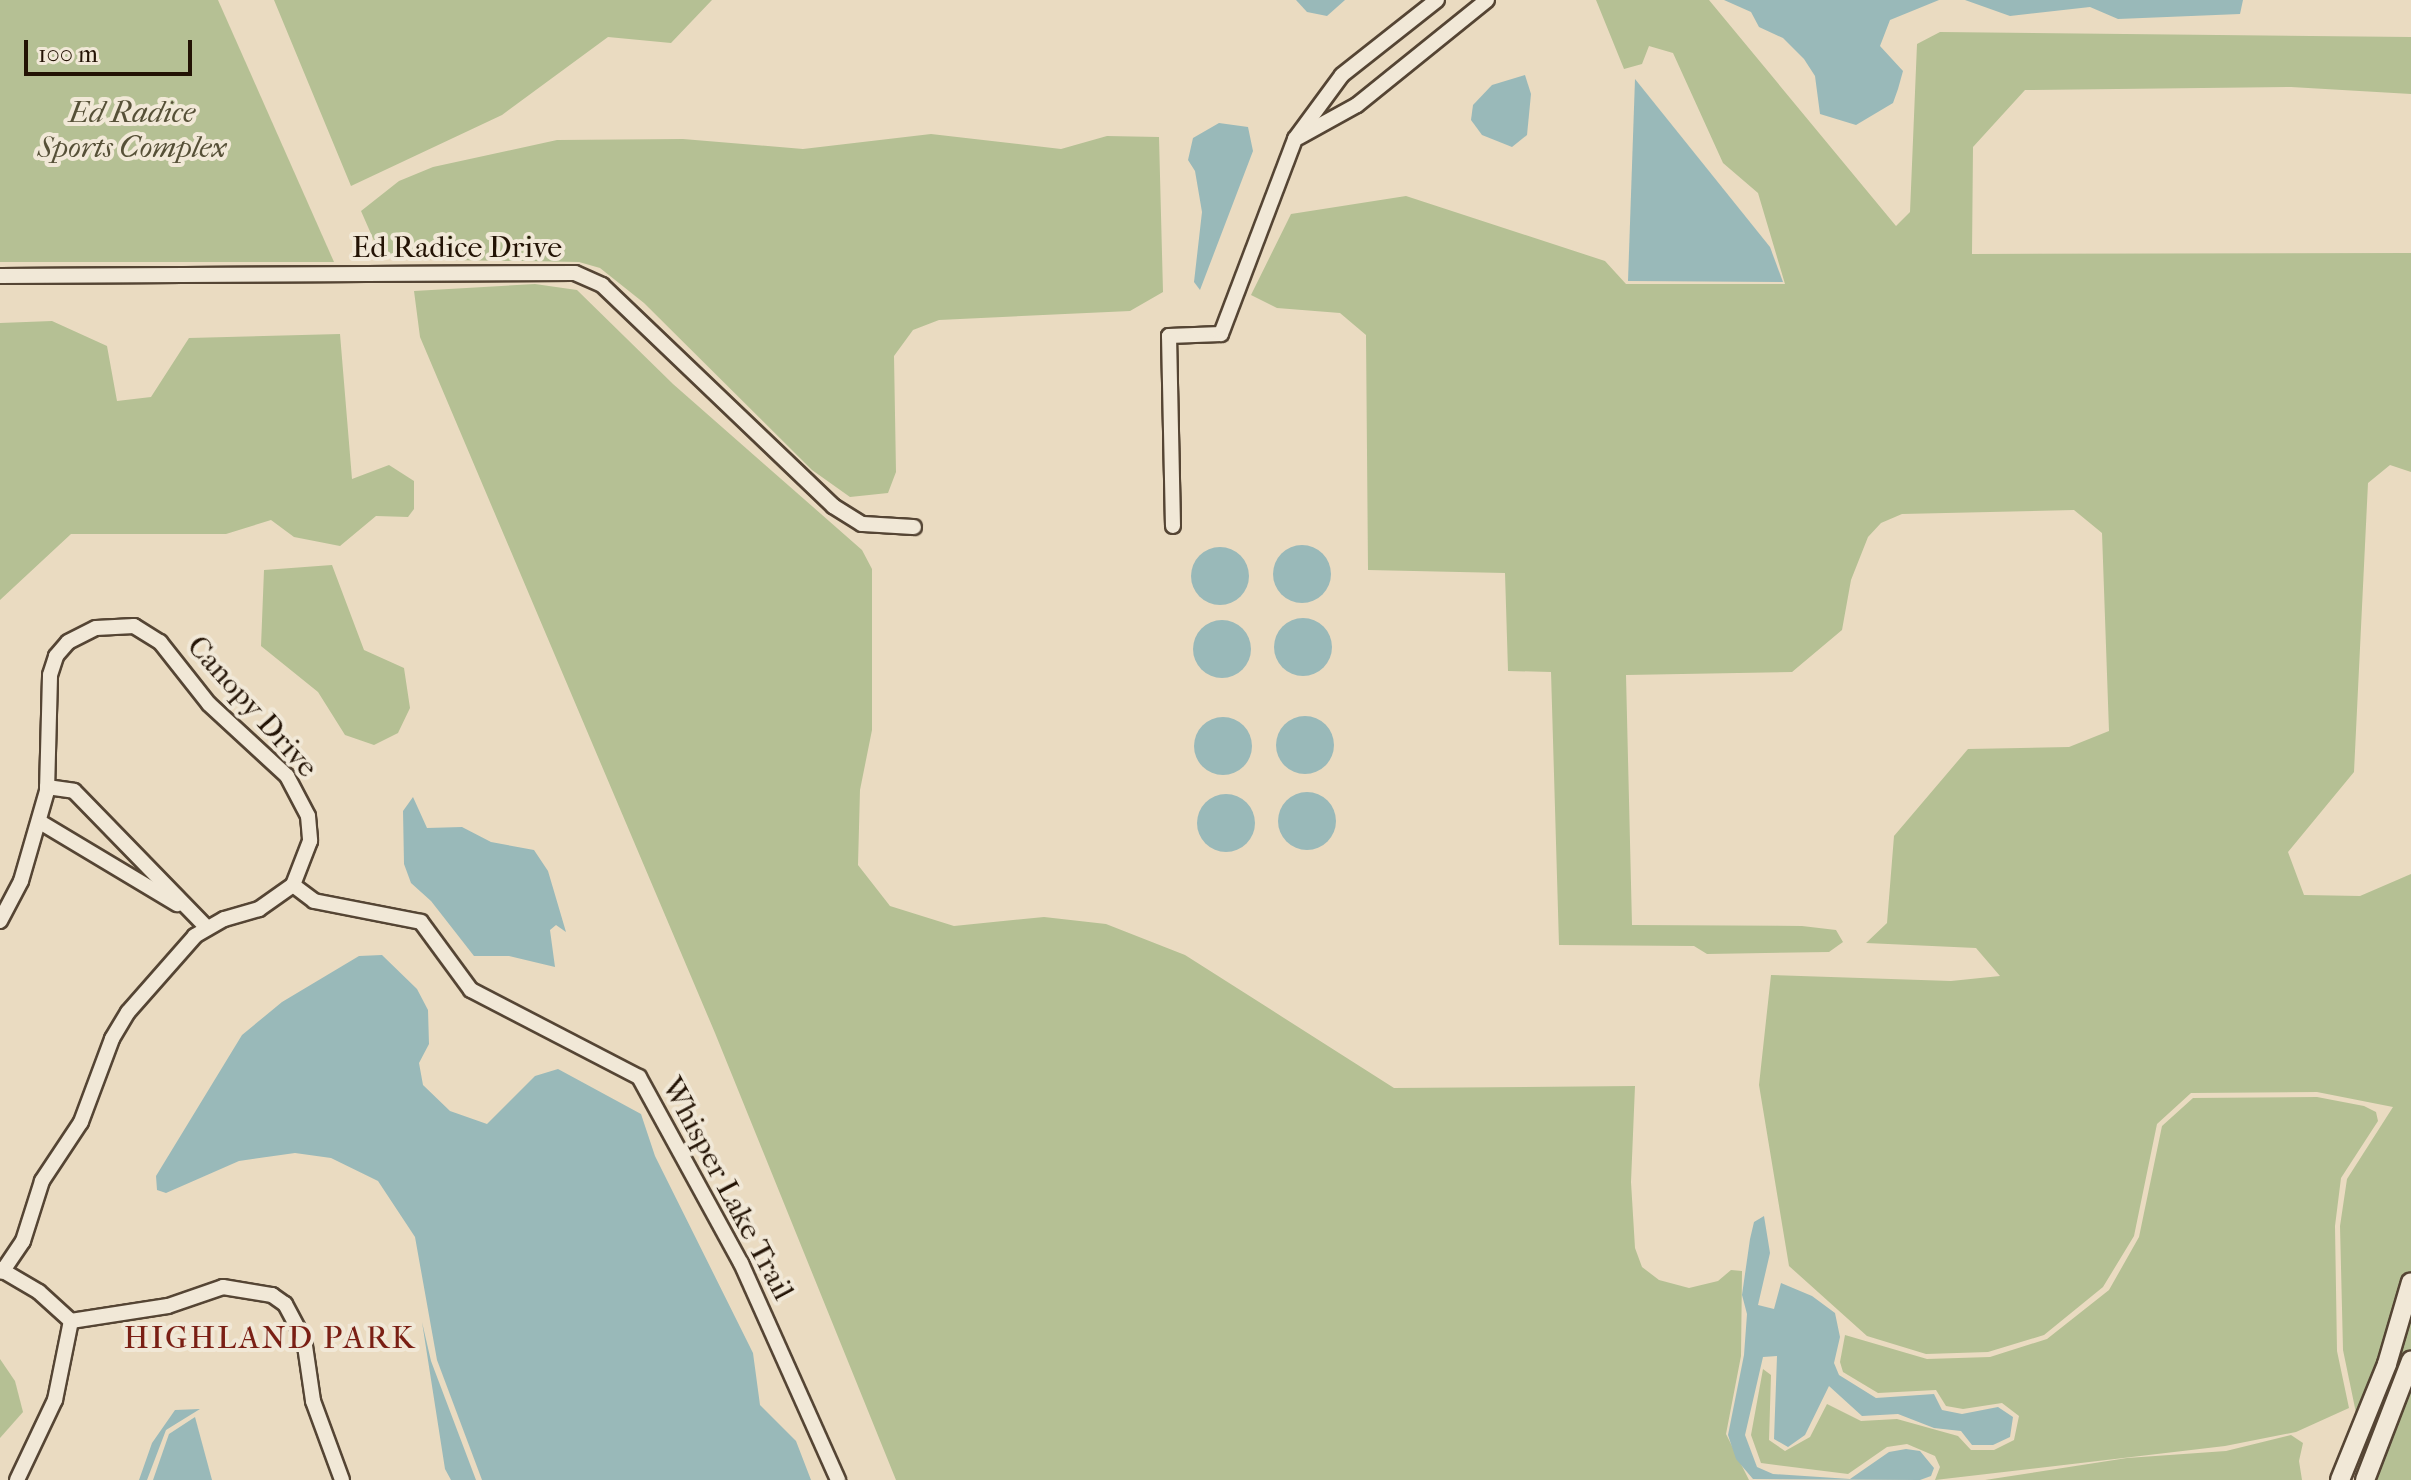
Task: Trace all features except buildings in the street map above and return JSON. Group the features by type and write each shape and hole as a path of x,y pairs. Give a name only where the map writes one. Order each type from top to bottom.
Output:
{"street":[{"path":"1173,526 1169,336 1221,334 1295,139 1342,75 1437,0"},
{"path":"1295,139 1357,105 1487,0"},
{"name":"Ed Radice Drive","path":"0,276 575,273 602,285 833,506 862,524 914,527"},
{"name":"Canopy Drive","path":"0,921 21,881 40,822 47,787 50,675 56,656 68,642 96,628 134,626 160,642 209,704 298,792 310,841 293,885"},
{"path":"47,787 74,791 181,906 207,928"},
{"path":"40,822 181,906"},
{"path":"293,885 259,909 207,928 173,959 112,1039 81,1122 42,1181 23,1241 1,1271 39,1292 71,1321 147,1311 223,1287 272,1295 285,1304 304,1339 313,1401 342,1480"},
{"name":"Whisper Lake Trail","path":"293,885 314,901 421,922 471,990 639,1077 741,1263 838,1480"},
{"path":"2340,1480 2387,1364 2411,1282"},
{"path":"17,1480 55,1400 71,1321"},
{"path":"2365,1480 2411,1361"}],"green space":[{"name":"Ed Radice Sports Complex","path":"0,0 218,0 334,262 0,262"},
{"path":"274,0 712,0 671,43 608,37 502,115 351,186"},
{"path":"1596,0 1709,0 1896,226 1910,212 1917,44 1940,32 2411,37 2411,94 2291,87 2025,90 1973,147 1972,254 2411,253 2411,472 2390,465 2368,483 2354,772 2288,852 2304,895 2360,896 2411,874 2411,1480 2364,1480 2362,1442 2343,1350 2340,1226 2347,1179 2393,1107 2317,1092 2191,1093 2157,1124 2134,1236 2103,1287 2044,1335 1988,1352 1926,1354 1867,1336 1789,1266 1759,1085 1771,975 1951,981 2000,976 1976,948 1866,943 1887,923 1894,836 1968,749 2069,747 2109,731 2102,533 2074,510 1902,514 1881,523 1868,537 1851,580 1842,630 1792,672 1626,675 1632,925 1802,926 1836,930 1843,942 1829,952 1707,954 1694,946 1559,945 1551,672 1508,671 1505,573 1368,570 1366,335 1340,313 1277,308 1251,295 1291,214 1406,196 1605,261 1626,284 1785,284 1758,193 1723,163 1673,53 1649,46 1642,64 1624,69"},
{"path":"931,134 1061,149 1107,136 1159,137 1163,292 1130,311 939,320 913,330 894,356 896,472 888,493 850,497 812,470 644,303 600,268 579,262 392,259 379,252 361,211 399,181 433,167 557,140 683,139 803,149"},
{"path":"535,284 577,290 673,384 862,550 872,569 872,730 860,790 858,865 890,906 954,926 1044,917 1106,924 1185,955 1394,1088 1635,1086 1631,1182 1635,1248 1642,1267 1659,1280 1689,1288 1718,1281 1731,1270 1742,1271 1741,1356 1726,1434 1749,1480 896,1480 715,1033 420,337 414,291"},
{"path":"52,321 107,346 117,401 151,397 189,338 340,334 352,479 389,465 414,481 414,509 408,517 376,516 340,546 294,537 271,520 226,534 71,534 0,600 0,323"},
{"path":"332,565 364,650 404,668 410,708 398,733 374,745 345,735 318,692 261,646 264,570"},
{"path":"2317,1097 2364,1106 2376,1112 2378,1121 2341,1178 2335,1226 2337,1351 2349,1408 2296,1432 2225,1446 1935,1480 1940,1467 1935,1456 1907,1444 1887,1447 1848,1474 1761,1463 1751,1435 1763,1369 1771,1375 1769,1440 1785,1451 1810,1437 1827,1404 1861,1421 1897,1419 1958,1436 1971,1450 1994,1450 2014,1440 2019,1416 2002,1403 1963,1409 1946,1406 1936,1390 1878,1393 1843,1372 1840,1362 1845,1335 1927,1359 1990,1357 2047,1339 2109,1290 2139,1237 2162,1126 2193,1098"},
{"path":"0,1359 15,1381 23,1412 0,1438"},
{"path":"2291,1435 2303,1443 2299,1461 2302,1480 1985,1480 2127,1458 2226,1451"}],"water":[{"path":"1296,0 1345,0 1327,16 1307,12"},
{"path":"1724,0 1939,0 1890,20 1880,46 1903,71 1898,89 1893,103 1856,125 1820,114 1815,76 1804,59 1783,38 1759,27 1751,12"},
{"path":"1965,0 2243,0 2240,14 2118,19 2090,7 2010,16"},
{"path":"1525,75 1531,94 1527,135 1512,147 1482,135 1471,120 1473,105 1492,85"},
{"path":"1635,79 1770,247 1783,282 1628,281"},
{"path":"1219,123 1248,127 1253,151 1200,290 1194,282 1202,212 1195,171 1188,160 1193,138"},
{"path":"1302,545 1323,553 1331,574 1323,595 1302,603 1281,595 1273,574 1281,553"},
{"path":"1220,547 1241,555 1249,576 1241,597 1220,605 1199,597 1191,576 1199,555"},
{"path":"1303,618 1324,626 1332,647 1324,668 1303,676 1282,668 1274,647 1282,626"},
{"path":"1222,620 1243,628 1251,649 1243,670 1222,678 1201,670 1193,649 1201,628"},
{"path":"1305,716 1326,724 1334,745 1326,766 1305,774 1284,766 1276,745 1284,724"},
{"path":"1223,717 1244,725 1252,746 1244,767 1223,775 1202,767 1194,746 1202,725"},
{"path":"1307,792 1328,800 1336,821 1328,842 1307,850 1286,842 1278,821 1286,800"},
{"path":"1226,794 1247,802 1255,823 1247,844 1226,852 1205,844 1197,823 1205,802"},
{"path":"413,797 427,828 462,827 491,842 534,850 548,871 566,932 556,925 550,930 555,967 509,956 474,956 431,901 411,883 404,864 403,811"},
{"path":"382,955 417,989 428,1010 429,1044 419,1063 423,1085 450,1111 487,1124 535,1076 558,1069 641,1114 655,1156 753,1353 760,1405 796,1441 811,1480 482,1480 437,1360 415,1237 378,1181 331,1158 295,1153 239,1161 166,1193 157,1190 156,1176 242,1035 282,1002 359,956"},
{"path":"1764,1216 1770,1253 1758,1305 1774,1309 1781,1283 1812,1296 1835,1313 1840,1337 1834,1363 1839,1375 1876,1398 1934,1394 1942,1410 1962,1414 1998,1407 2013,1417 2010,1437 1993,1445 1972,1445 1961,1431 1934,1428 1898,1414 1862,1416 1829,1386 1805,1435 1788,1447 1774,1439 1777,1356 1763,1357 1745,1435 1757,1467 1773,1474 1850,1479 1889,1452 1906,1449 1920,1451 1934,1468 1931,1476 1920,1480 1753,1479 1736,1459 1728,1435 1744,1355 1747,1314 1742,1295 1750,1239 1754,1222"},
{"path":"422,1322 431,1361 476,1480 451,1480 445,1469"},
{"path":"200,1409 166,1430 147,1480 139,1480 152,1443 175,1410"},
{"path":"195,1417 212,1480 153,1480 169,1434"}],"district":[{"name":"HIGHLAND PARK","path":"270,1338"}]}
